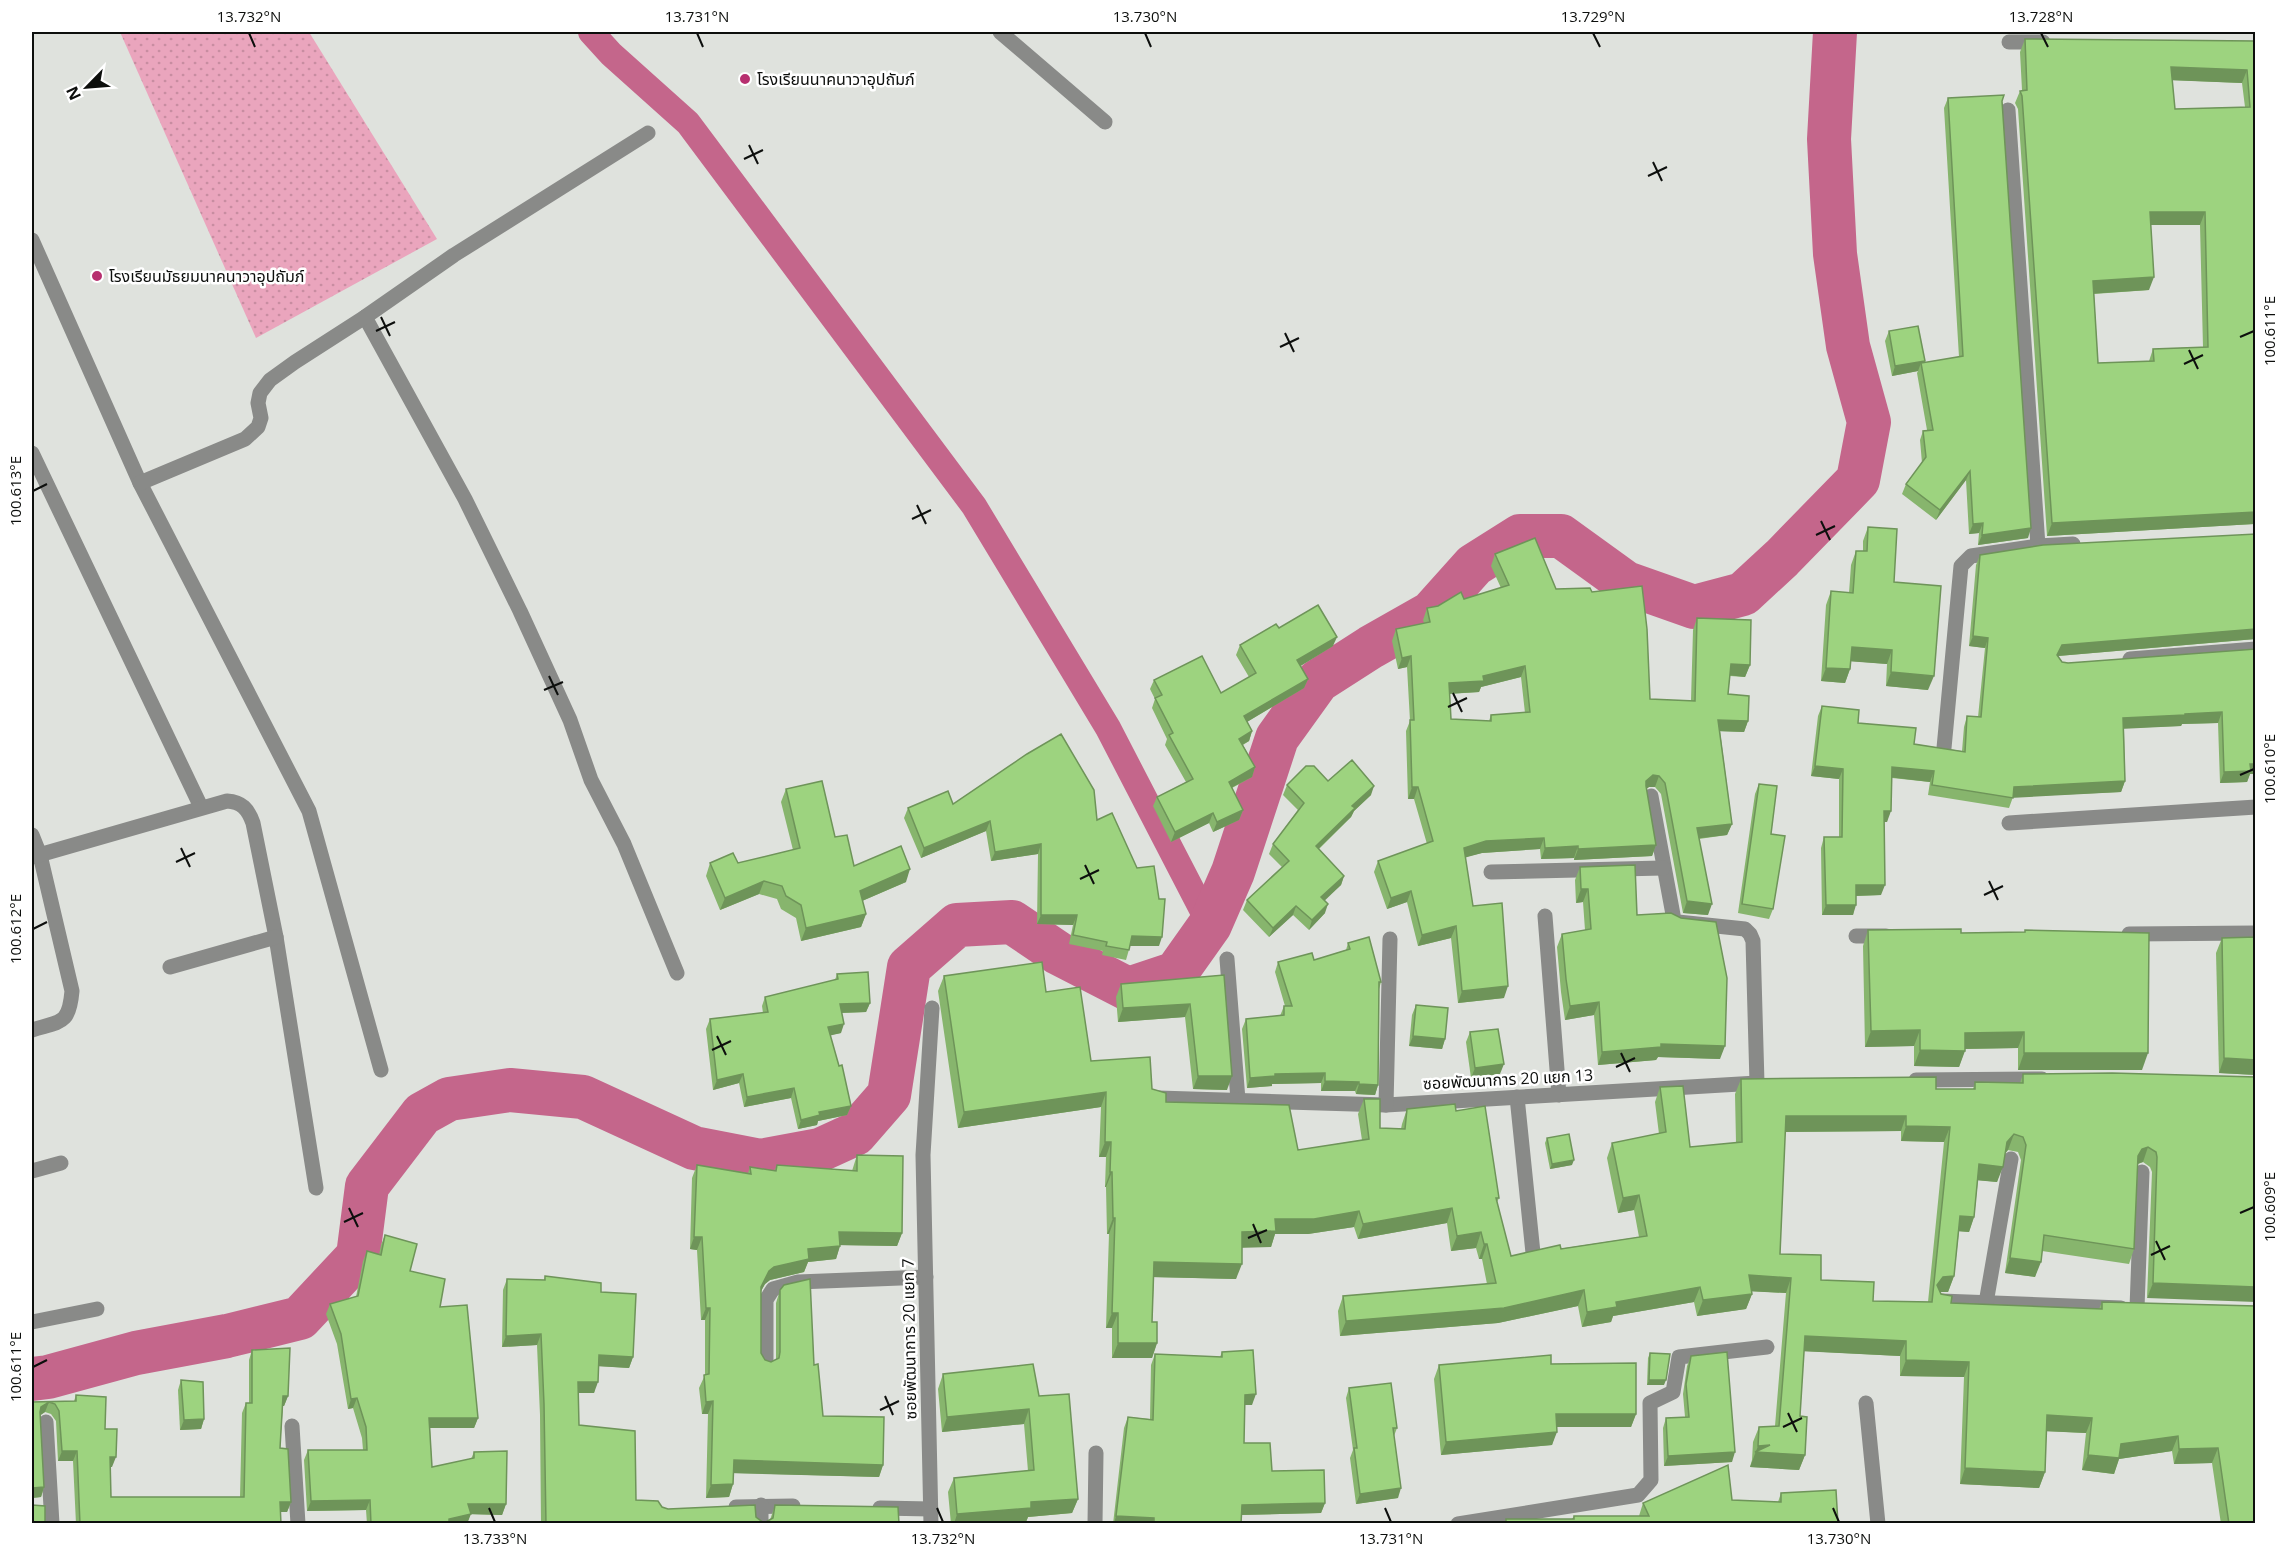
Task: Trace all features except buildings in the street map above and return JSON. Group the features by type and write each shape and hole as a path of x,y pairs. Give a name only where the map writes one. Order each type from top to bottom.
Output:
{"street":[{"path":"1000,32 1105,123"},
{"path":"2009,42 2046,39"},
{"path":"2008,110 2038,546"},
{"path":"141,483 245,439 258,427 261,418 258,403 260,393 270,380 454,255 648,133"},
{"path":"32,240 141,483 309,811 381,1070"},
{"path":"365,317 465,499 520,611 570,720 591,780 624,844 677,973"},
{"path":"32,453 201,807"},
{"path":"1944,748 1961,566 1971,556 2038,546 2084,543"},
{"path":"2109,660 2256,649"},
{"path":"1491,872 1663,868 1651,796"},
{"path":"36,856 226,801 236,801 250,813 276,937 316,1188"},
{"path":"2009,823 2256,807"},
{"path":"32,835 72,991 70,1010 62,1021 32,1030"},
{"name":"ซอยพัฒนาการ 20 แยก 13","path":"1158,1098 1386,1105 1763,1082 1753,941 1750,934 1745,929 1674,920 1663,868"},
{"path":"1545,915 1559,1095"},
{"path":"2115,934 2256,933"},
{"path":"1856,936 1903,936"},
{"path":"170,967 276,937"},
{"path":"1386,1105 1390,939"},
{"path":"1227,959 1238,1100"},
{"name":"ซอยพัฒนาการ 20 แยก 7","path":"931,1516 924,1155 932,1008"},
{"path":"1897,1081 2060,1078"},
{"path":"1517,1097 1533,1253"},
{"path":"1986,1303 2011,1159"},
{"path":"32,1171 61,1163"},
{"path":"1941,1301 2143,1308 2142,1172"},
{"path":"766,1365 765,1300 773,1289 798,1282 926,1278"},
{"path":"32,1322 97,1309"},
{"path":"1458,1524 1638,1495 1651,1480 1650,1403 1673,1392 1679,1357 1767,1347"},
{"path":"1866,1404 1878,1524"},
{"path":"46,1422 52,1524"},
{"path":"292,1426 298,1524"},
{"path":"1095,1524 1096,1453"},
{"path":"718,1508 761,1505 807,1506"},
{"path":"761,1505 761,1524"},
{"path":"32,1508 52,1506"},
{"path":"863,1507 931,1516"}],"shaded area":[{"path":"120,32 309,32 437,239 256,338"}],"waterway":[{"path":"591,32 611,54 688,123 974,506 1108,728 1210,925"},
{"path":"32,1379 48,1377 136,1353 227,1336 300,1318 358,1256 367,1186 422,1114 449,1099 510,1090 583,1097 694,1148 760,1161 820,1150 855,1134 889,1095 909,967 957,925 1012,922 1058,953 1128,989 1176,973 1210,925 1233,872 1277,738 1318,681 1371,647 1431,613 1474,565 1520,536 1561,536 1626,583 1694,607 1743,594 1782,558 1858,480 1869,422 1848,346 1835,254 1829,139 1835,32"}],"place":[{"name":"โรงเรียนนาคนาวาอุปถัมภ์","path":"745,79"},
{"name":"โรงเรียนมัธยมนาคนาวาอุปถัมภ์","path":"97,276"}]}
